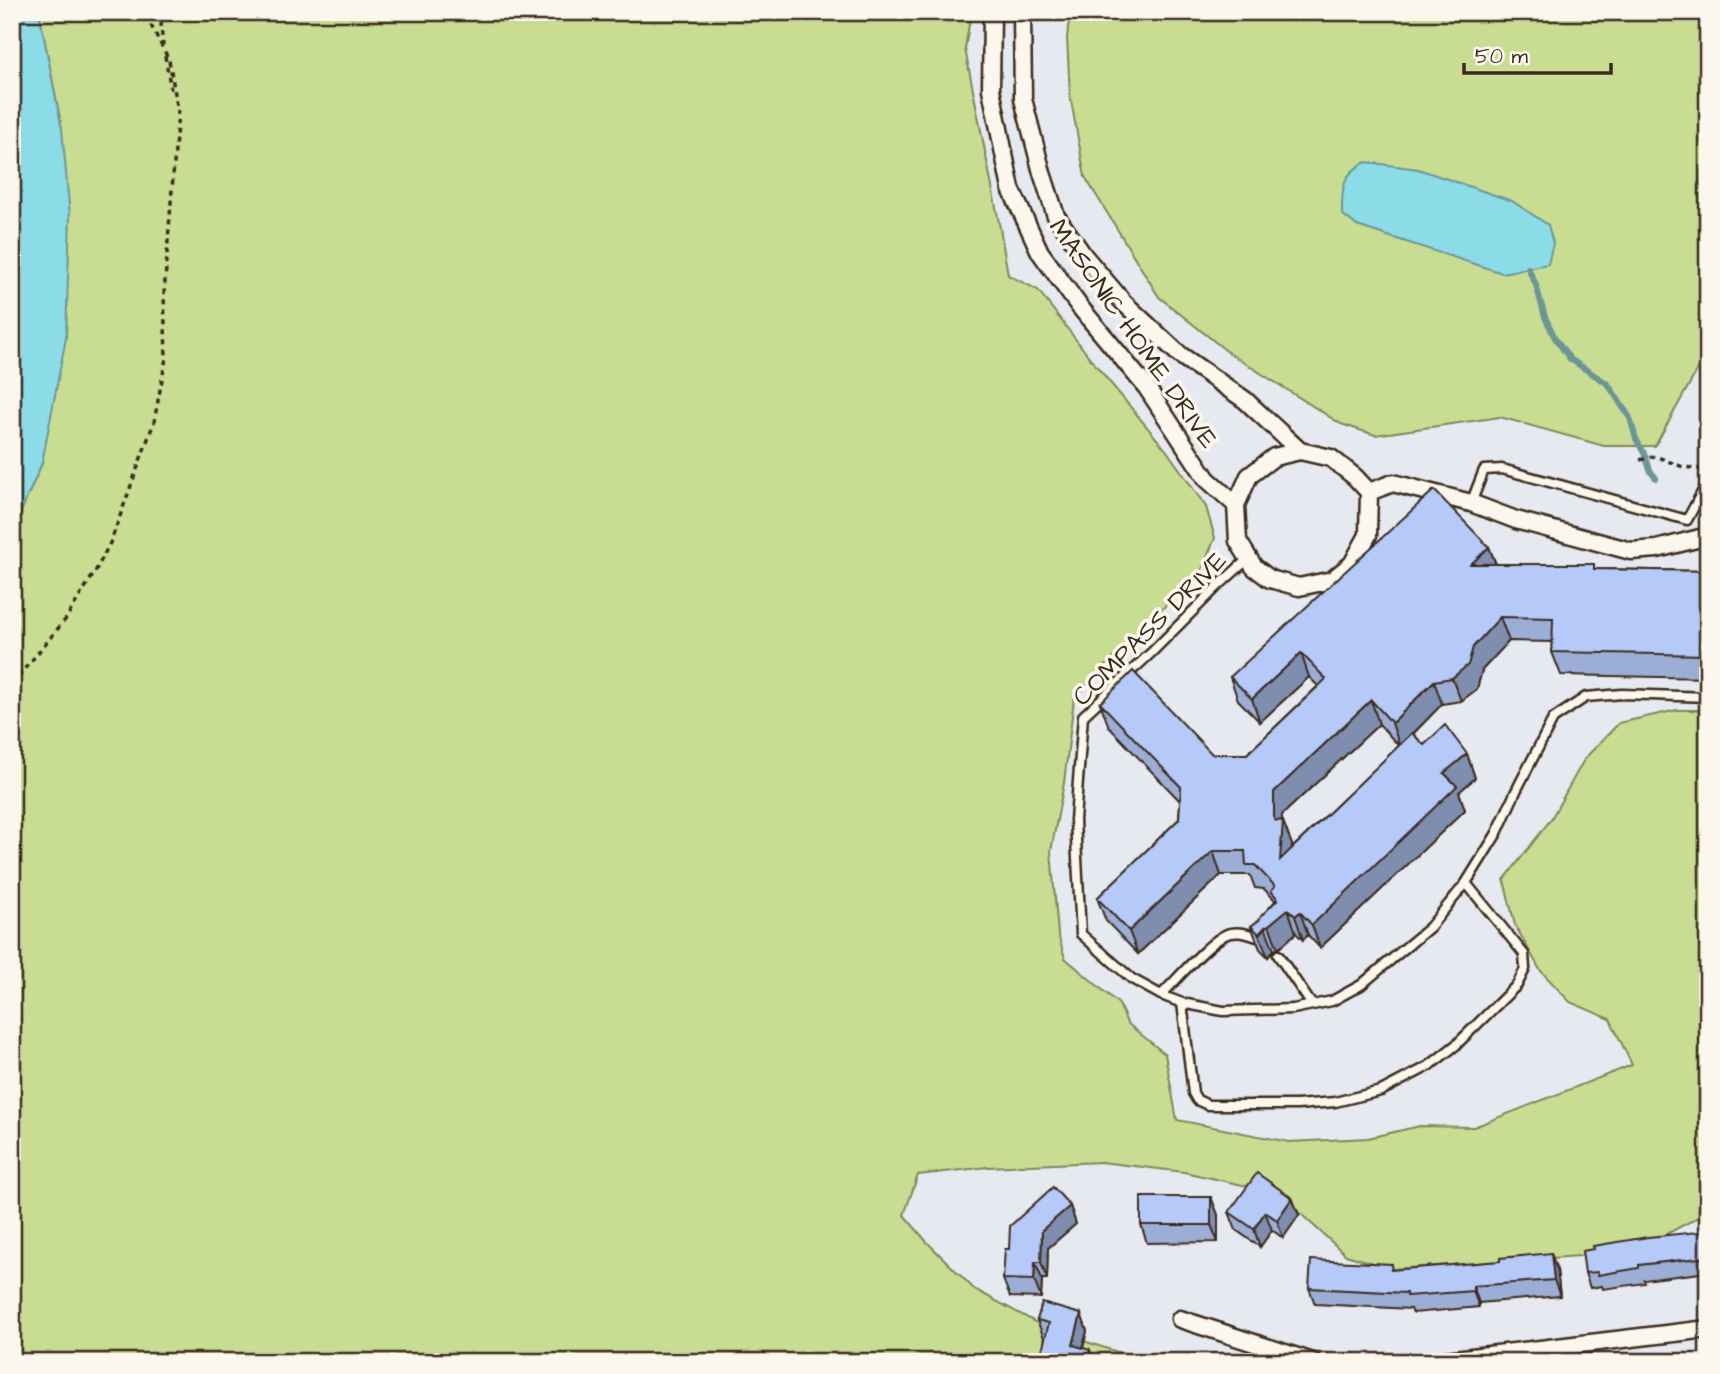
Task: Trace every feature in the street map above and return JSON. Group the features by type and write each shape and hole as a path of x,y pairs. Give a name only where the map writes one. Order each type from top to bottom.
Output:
{"street":[{"name":"MASONIC HOME DRIVE","path":"992,12 991,89 1012,189 1040,252 1079,306 1147,388 1207,479 1236,505"},
{"name":"MASONIC HOME DRIVE","path":"1022,12 1023,99 1056,216 1084,256 1124,303 1180,355 1245,400 1300,451"},
{"path":"1300,451 1331,458 1369,492 1367,535 1352,564 1332,580 1299,587 1270,579 1254,567 1238,541 1236,505 1249,476 1274,457 1300,451"},
{"path":"1369,492 1393,483 1471,503 1516,520 1631,551 1657,549 1708,536"},
{"path":"1180,1319 1313,1362"},
{"path":"1429,1362 1708,1329"}],"lane":[{"path":"1471,503 1484,471 1502,469 1687,520"},
{"path":"1687,541 1687,520 1708,481"},
{"name":"COMPASS DRIVE","path":"1249,558 1083,716 1075,820 1081,934 1132,979 1182,1003 1223,1011 1293,1009 1332,1000 1361,985 1430,927 1466,883 1497,834 1553,719 1586,698 1622,694 1708,697"},
{"path":"1182,1003 1193,1093 1197,1101 1208,1105 1297,1105 1335,1101 1381,1091 1429,1066 1456,1045 1517,985 1525,969 1524,954 1466,883"},
{"path":"1161,995 1222,936 1229,933 1247,933 1263,939"},
{"path":"1278,955 1312,1005"}],"path":[{"path":"12,684 65,620 95,572 111,541 154,422 166,358 164,294 178,111 169,60 144,12"},
{"path":"162,12 164,48"},
{"path":"1640,460 1655,456 1683,467 1708,470"}],"green space":[{"path":"39,12 971,12 965,49 1008,275 1038,290 1167,451 1206,507 1215,538 1201,572 1145,625 1074,699 1064,783 1051,851 1058,934 1065,958 1119,1004 1127,1023 1165,1054 1177,1120 1289,1142 1368,1138 1420,1126 1474,1127 1632,1065 1610,1019 1570,1002 1540,970 1515,925 1504,880 1551,819 1585,758 1619,723 1677,710 1708,710 1708,1212 1650,1243 1594,1255 1392,1269 1346,1255 1301,1214 1256,1188 1184,1172 1101,1162 988,1167 918,1175 904,1215 974,1289 1050,1330 1148,1362 12,1362 12,532 42,463 62,129"},
{"path":"1070,12 1708,12 1708,351 1655,446 1604,446 1500,417 1375,435 1341,424 1229,353 1159,297 1085,177 1070,95 1067,38"}],"water":[{"path":"12,12 39,12 62,129 70,216 66,338 42,463 12,532"},
{"path":"1366,162 1418,169 1512,201 1548,225 1553,243 1548,264 1502,273 1357,226 1342,214 1343,190 1347,177"}],"building":[{"path":"1434,490 1489,547 1471,564 1594,564 1594,569 1708,571 1708,655 1552,652 1553,618 1500,617 1473,647 1468,665 1452,678 1434,681 1392,723 1371,700 1274,792 1274,820 1283,821 1280,860 1412,733 1424,745 1445,725 1467,754 1444,773 1457,786 1312,925 1300,912 1295,916 1288,909 1259,934 1251,926 1278,899 1271,891 1275,886 1255,865 1246,865 1245,851 1213,851 1129,931 1097,898 1179,819 1181,787 1100,703 1133,671 1212,754 1247,754 1326,679 1301,653 1252,699 1230,677"},
{"path":"1257,1173 1292,1198 1277,1220 1265,1212 1254,1229 1229,1212"},
{"path":"1053,1187 1070,1206 1042,1230 1041,1262 1035,1262 1034,1280 1003,1279 1010,1226"},
{"path":"1141,1197 1211,1197 1211,1225 1141,1225"},
{"path":"1708,1231 1708,1257 1639,1265 1639,1268 1598,1275 1598,1272 1585,1273 1582,1251 1594,1249 1593,1246"},
{"path":"1551,1253 1554,1280 1473,1286 1473,1291 1407,1296 1406,1293 1309,1288 1311,1260 1392,1264 1391,1270 1500,1261 1500,1258"},
{"path":"1042,1303 1081,1314 1073,1345 1090,1350 1087,1362 1039,1362 1049,1323 1037,1320"}],"waterway":[{"path":"1528,268 1555,338 1570,359 1608,384 1630,418 1636,439 1656,478"}]}
